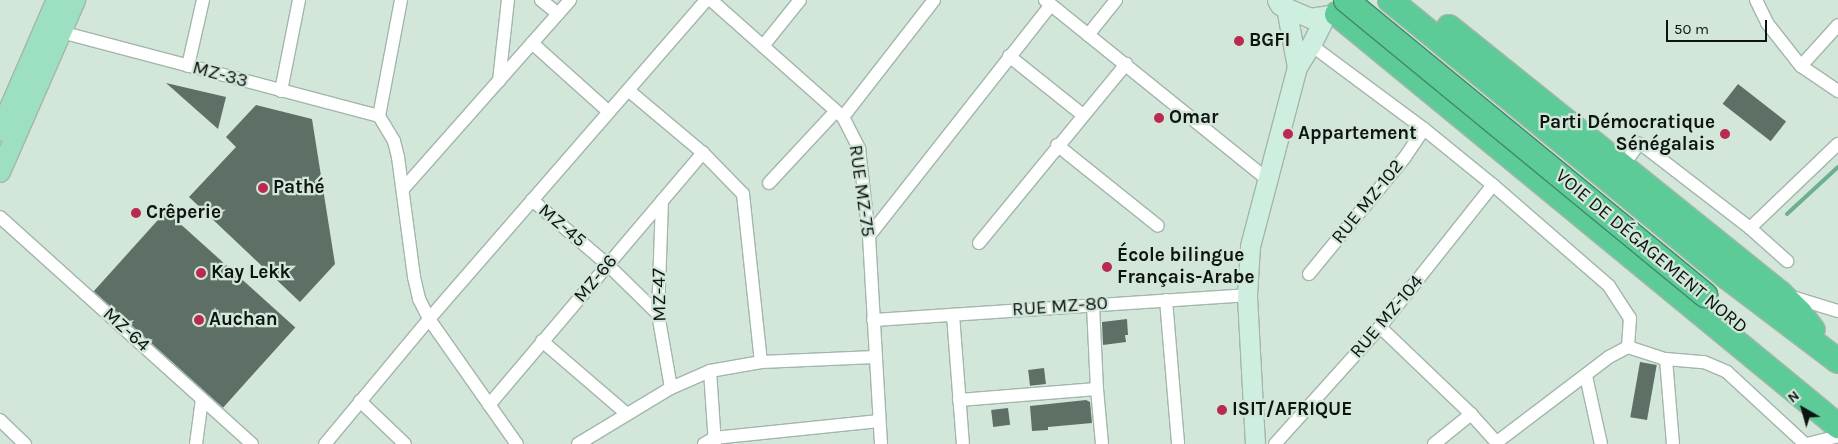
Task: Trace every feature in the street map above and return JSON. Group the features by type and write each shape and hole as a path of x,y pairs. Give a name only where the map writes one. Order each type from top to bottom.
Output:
{"highway":[{"name":"VOIE DE DÉGAGEMENT NORD","path":"1390,0 1727,277 1835,358"},
{"path":"1415,0 1780,292 1800,313 1835,358"},
{"name":"VOIE DE DÉGAGEMENT NORD","path":"1340,7 1704,296 1838,411"},
{"path":"1340,7 1838,426"}],"main road":[{"path":"0,131 57,0"},
{"path":"0,172 75,0"}],"street":[{"path":"188,66 203,0"},
{"path":"281,91 299,0"},
{"path":"401,0 378,116 394,141 403,189 414,277 419,299 429,319 517,444"},
{"path":"499,81 508,0"},
{"path":"540,0 558,14"},
{"path":"403,189 570,0"},
{"path":"325,444 429,319 706,0"},
{"name":"RUE MZ-75","path":"711,0 840,114 859,149 868,236 881,444"},
{"path":"763,46 800,0"},
{"path":"769,183 840,114 934,0"},
{"path":"1088,35 1116,0"},
{"path":"1756,0 1767,23 1801,66 1838,91"},
{"path":"868,236 1009,56 1048,2 1267,179"},
{"path":"1281,4 1310,18 1340,7"},
{"path":"1281,4 1297,67"},
{"path":"1255,444 1247,295 1250,246 1297,67 1340,7"},
{"path":"1801,66 1838,25"},
{"name":"MZ-33","path":"61,32 378,116"},
{"path":"532,43 609,112"},
{"path":"1311,45 1424,129 1493,185 1609,286 1630,318 1628,347"},
{"path":"1009,56 1083,115"},
{"path":"979,243 1057,145 1126,64"},
{"path":"628,90 703,153 742,194 761,362"},
{"name":"RUE MZ-102","path":"1309,274 1405,157 1424,129"},
{"path":"1622,166 1639,144 1750,228 1787,261"},
{"path":"1750,228 1838,144"},
{"path":"1057,145 1158,226"},
{"name":"MZ-66","path":"489,405 703,153"},
{"name":"RUE MZ-104","path":"1275,444 1380,327 1493,185"},
{"name":"MZ-45","path":"532,200 608,265 658,314"},
{"name":"MZ-47","path":"662,201 658,314 671,388"},
{"name":"MZ-64","path":"0,217 252,444"},
{"path":"1780,292 1838,311"},
{"name":"RUE MZ-80","path":"873,320 1247,295"},
{"path":"1166,300 1178,444"},
{"path":"1093,305 1102,444"},
{"path":"953,314 963,444"},
{"path":"1380,327 1471,414 1498,443 1618,350 1628,347 1666,359 1704,362 1727,372 1806,444 1838,436"},
{"path":"542,341 627,414"},
{"path":"578,444 671,388 710,372 761,362 875,357"},
{"path":"1666,359 1670,442"},
{"path":"710,372 711,442 879,421"},
{"path":"1586,376 1601,444"},
{"path":"959,400 1097,389"},
{"path":"196,444 202,399"},
{"path":"360,401 405,444"},
{"path":"1434,444 1471,414"},
{"path":"0,420 24,444"}],"building":[{"path":"166,83 226,97 218,129"},
{"path":"1738,84 1786,122 1771,141 1723,104"},
{"path":"256,105 312,119 335,264 300,302 189,197 236,147 226,137"},
{"path":"166,211 295,327 223,408 94,291"},
{"path":"1127,319 1128,335 1125,335 1126,342 1103,345 1102,322"},
{"path":"1640,362 1657,365 1647,420 1630,417"},
{"path":"1044,368 1046,384 1030,386 1028,370"},
{"path":"1086,400 1090,402 1092,423 1048,427 1048,430 1032,431 1030,406"},
{"path":"1008,408 1010,425 993,427 991,410"}],"waterway":[{"path":"1787,214 1838,167"}],"place":[{"name":"BGFI","path":"1239,41"},
{"name":"Omar","path":"1159,118"},
{"name":"Appartement","path":"1288,134"},
{"name":"Parti Démocratique Sénégalais","path":"1725,134"},
{"name":"Pathé","path":"263,188"},
{"name":"Crêperie","path":"136,213"},
{"name":"École bilingue Français-Arabe","path":"1107,267"},
{"name":"Kay Lekk","path":"201,273"},
{"name":"Auchan","path":"199,320"},
{"name":"ISIT/AFRIQUE","path":"1222,410"}]}
